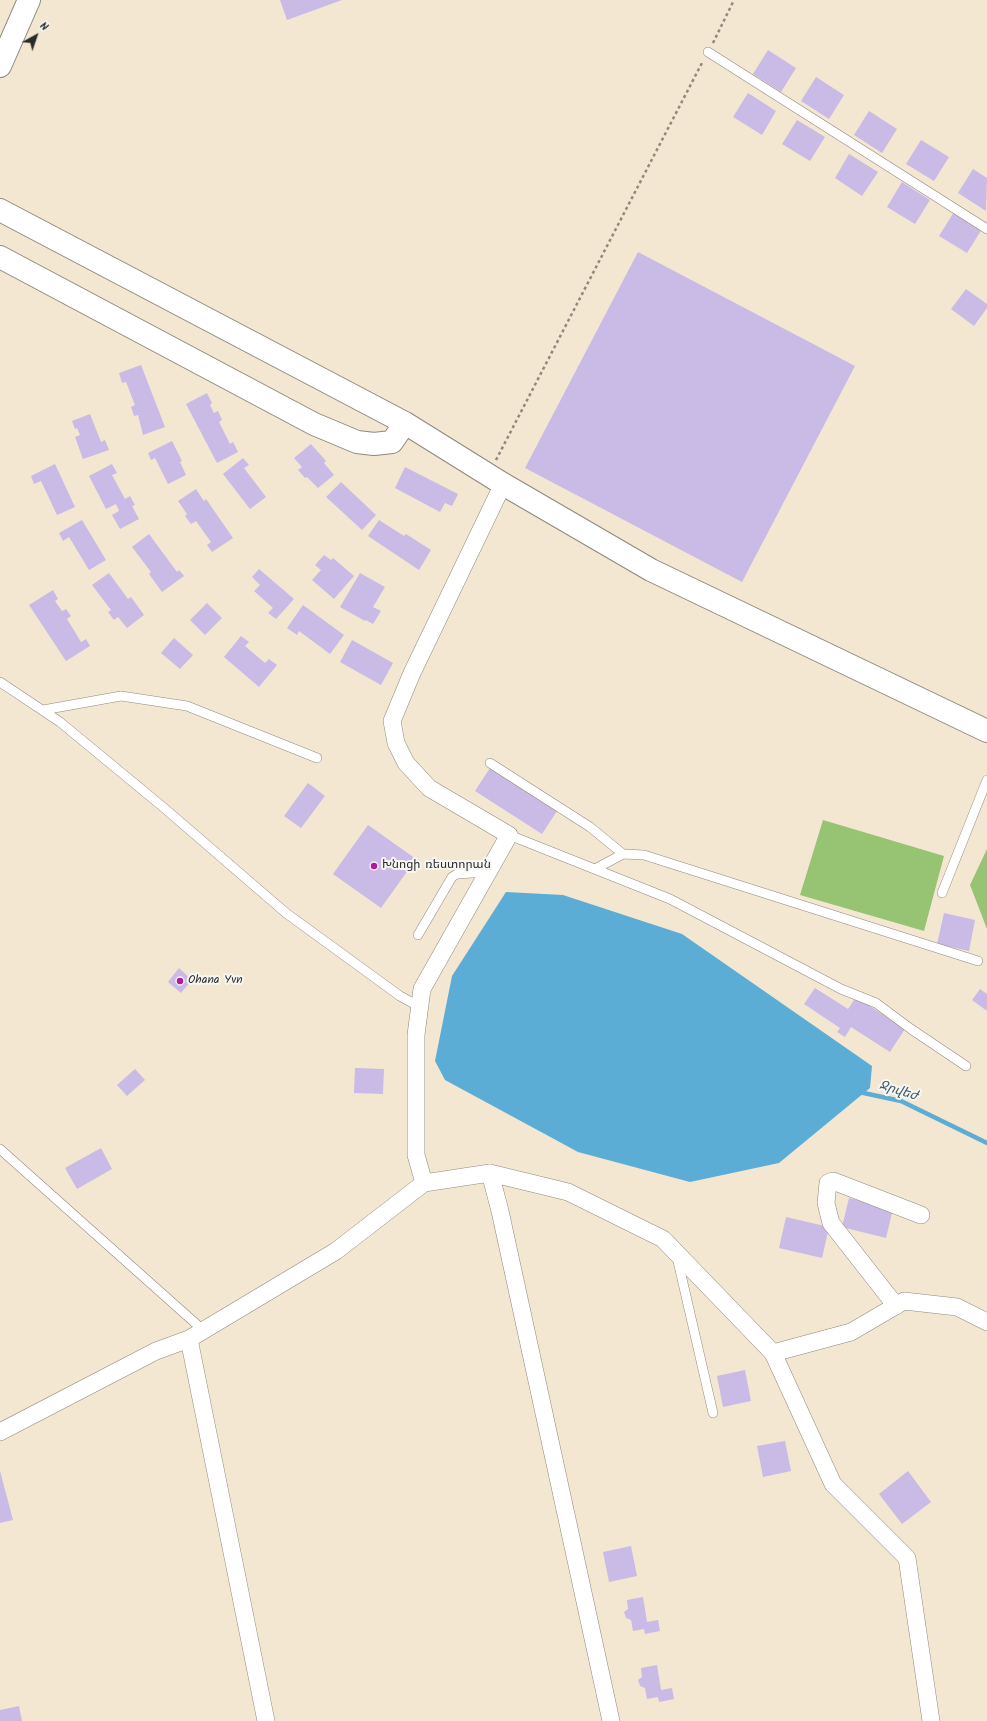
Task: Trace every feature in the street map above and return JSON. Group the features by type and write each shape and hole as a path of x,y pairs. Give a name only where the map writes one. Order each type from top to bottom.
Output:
{"street":[{"path":"0,66 29,0"},
{"path":"0,210 405,423 496,480 651,570 987,731"},
{"path":"0,257 314,424 357,442 374,444 392,442 405,423"},
{"path":"424,1183 416,1155 416,1035 422,990 509,835 429,788 406,763 396,743 392,721 496,480"},
{"path":"490,1173 500,1211 611,1721"},
{"path":"0,1432 156,1351 189,1339 336,1251 424,1183 490,1173 568,1192 663,1239 772,1353 833,1484 907,1558 931,1721"},
{"path":"896,1306 849,1248 831,1223 826,1203 828,1183 833,1181 921,1215"},
{"path":"772,1353 851,1332 904,1301 958,1307 987,1322"},
{"path":"189,1339 266,1721"}],"lane":[{"path":"708,52 987,229"},
{"path":"0,682 60,722 164,807 286,913 400,996 420,1007"},
{"path":"43,710 121,696 187,706 317,758"},
{"path":"490,763 590,827 623,854"},
{"path":"942,893 987,780"},
{"path":"509,835 670,899 841,989 876,1003 911,1029 966,1066"},
{"path":"595,869 623,854 644,855 978,961"},
{"path":"418,935 452,877 457,874 488,872"},
{"path":"0,1149 203,1330"},
{"path":"676,1253 714,1413"}],"path":[{"path":"496,480 734,0"}],"green space":[{"path":"823,820 944,856 924,931 800,895"},
{"path":"987,849 987,929 970,885"}],"water":[{"path":"506,892 563,895 682,934 872,1066 870,1088 779,1163 690,1182 578,1152 445,1080 435,1061 452,976"}],"building":[{"path":"280,0 342,0 287,20"},
{"path":"768,50 796,68 781,92 753,74"},
{"path":"816,77 844,95 829,119 801,101"},
{"path":"748,93 776,111 762,135 733,117"},
{"path":"869,111 897,129 882,153 854,135"},
{"path":"797,120 825,137 810,161 782,144"},
{"path":"921,140 949,157 934,181 906,164"},
{"path":"849,154 878,172 862,196 835,178"},
{"path":"973,169 987,178 986,211 958,193"},
{"path":"902,182 930,200 915,224 887,207"},
{"path":"954,212 982,229 967,253 939,236"},
{"path":"638,252 855,366 742,582 525,468"},
{"path":"966,289 987,304 987,308 974,326 951,309"},
{"path":"141,365 165,427 143,435 138,415 134,416 131,407 135,405 126,382 122,383 119,373"},
{"path":"207,393 212,403 210,405 214,413 218,411 222,420 219,422 230,444 233,442 238,452 217,463 186,404"},
{"path":"90,414 101,442 105,440 109,450 83,459 75,437 80,435 77,428 75,429 72,421"},
{"path":"172,441 182,461 180,462 186,475 168,484 155,458 151,460 148,453"},
{"path":"311,444 326,461 324,463 334,475 318,488 307,477 305,478 298,470 302,467 294,458"},
{"path":"243,458 249,465 244,468 266,497 250,509 223,474"},
{"path":"55,464 75,507 57,515 41,481 34,484 31,476"},
{"path":"112,464 117,473 112,475 125,499 130,496 135,505 132,506 139,519 120,529 112,515 119,511 116,504 106,509 89,476"},
{"path":"405,467 458,494 452,506 445,503 440,512 395,488"},
{"path":"341,482 376,515 362,530 326,497"},
{"path":"196,489 204,501 206,499 233,538 212,552 207,545 211,542 196,521 191,524 185,516 187,514 178,501"},
{"path":"82,520 106,560 89,570 69,537 63,541 59,533"},
{"path":"379,520 404,536 406,534 431,550 419,570 368,536"},
{"path":"149,534 177,572 179,570 184,576 162,592 149,574 151,572 132,547"},
{"path":"324,555 331,560 333,558 354,576 334,599 312,580 321,570 315,565"},
{"path":"259,569 294,599 276,619 268,613 273,608 254,591 260,585 252,577"},
{"path":"109,573 128,599 131,597 144,615 127,628 118,617 114,620 108,612 111,610 92,585"},
{"path":"360,573 385,587 373,607 381,611 373,624 340,607"},
{"path":"53,590 58,599 55,601 62,611 66,609 71,616 67,619 81,642 86,639 90,646 66,661 29,605"},
{"path":"207,603 222,618 205,635 190,620"},
{"path":"303,605 344,635 330,654 299,631 297,635 287,628"},
{"path":"241,636 249,642 245,646 265,663 269,659 277,665 259,687 224,657"},
{"path":"174,638 193,655 180,669 161,653"},
{"path":"352,640 393,663 381,685 340,662"},
{"path":"490,768 557,811 542,834 475,791"},
{"path":"308,783 325,796 301,828 284,816"},
{"name":"Խնոցի ռեստորան","path":"368,825 416,859 381,908 333,874"},
{"path":"944,913 975,920 969,951 937,944"},
{"name":"Ohana Yvn","path":"179,968 192,980 181,993 168,982"},
{"path":"815,988 848,1009 856,997 905,1029 890,1052 851,1027 845,1037 837,1032 840,1028 804,1004"},
{"path":"980,989 987,994 987,1011 972,1000"},
{"path":"355,1068 384,1069 383,1094 354,1093"},
{"path":"135,1069 145,1080 127,1096 117,1085"},
{"path":"101,1148 112,1169 77,1189 65,1168"},
{"path":"849,1198 893,1209 886,1238 842,1227"},
{"path":"786,1217 829,1227 822,1258 779,1248"},
{"path":"745,1370 751,1401 723,1407 717,1376"},
{"path":"785,1441 791,1471 763,1477 757,1446"},
{"path":"0,1471 13,1520 0,1523"},
{"path":"908,1471 931,1502 902,1524 879,1494"},
{"path":"631,1546 637,1576 609,1582 603,1552"},
{"path":"643,1597 647,1622 658,1620 660,1631 645,1634 644,1629 633,1631 631,1620 626,1618 624,1612 628,1609 627,1600"},
{"path":"657,1665 661,1690 672,1688 674,1699 659,1702 658,1697 647,1699 645,1688 640,1686 638,1680 642,1677 641,1668"},
{"path":"19,1706 22,1721 0,1721 0,1710"}],"waterway":[{"name":"Ջրվեժ","path":"859,1092 901,1101 987,1143"}],"place":[{"name":"Խնոցի ռեստորան","path":"374,866"},
{"name":"Ohana Yvn","path":"180,981"}]}
